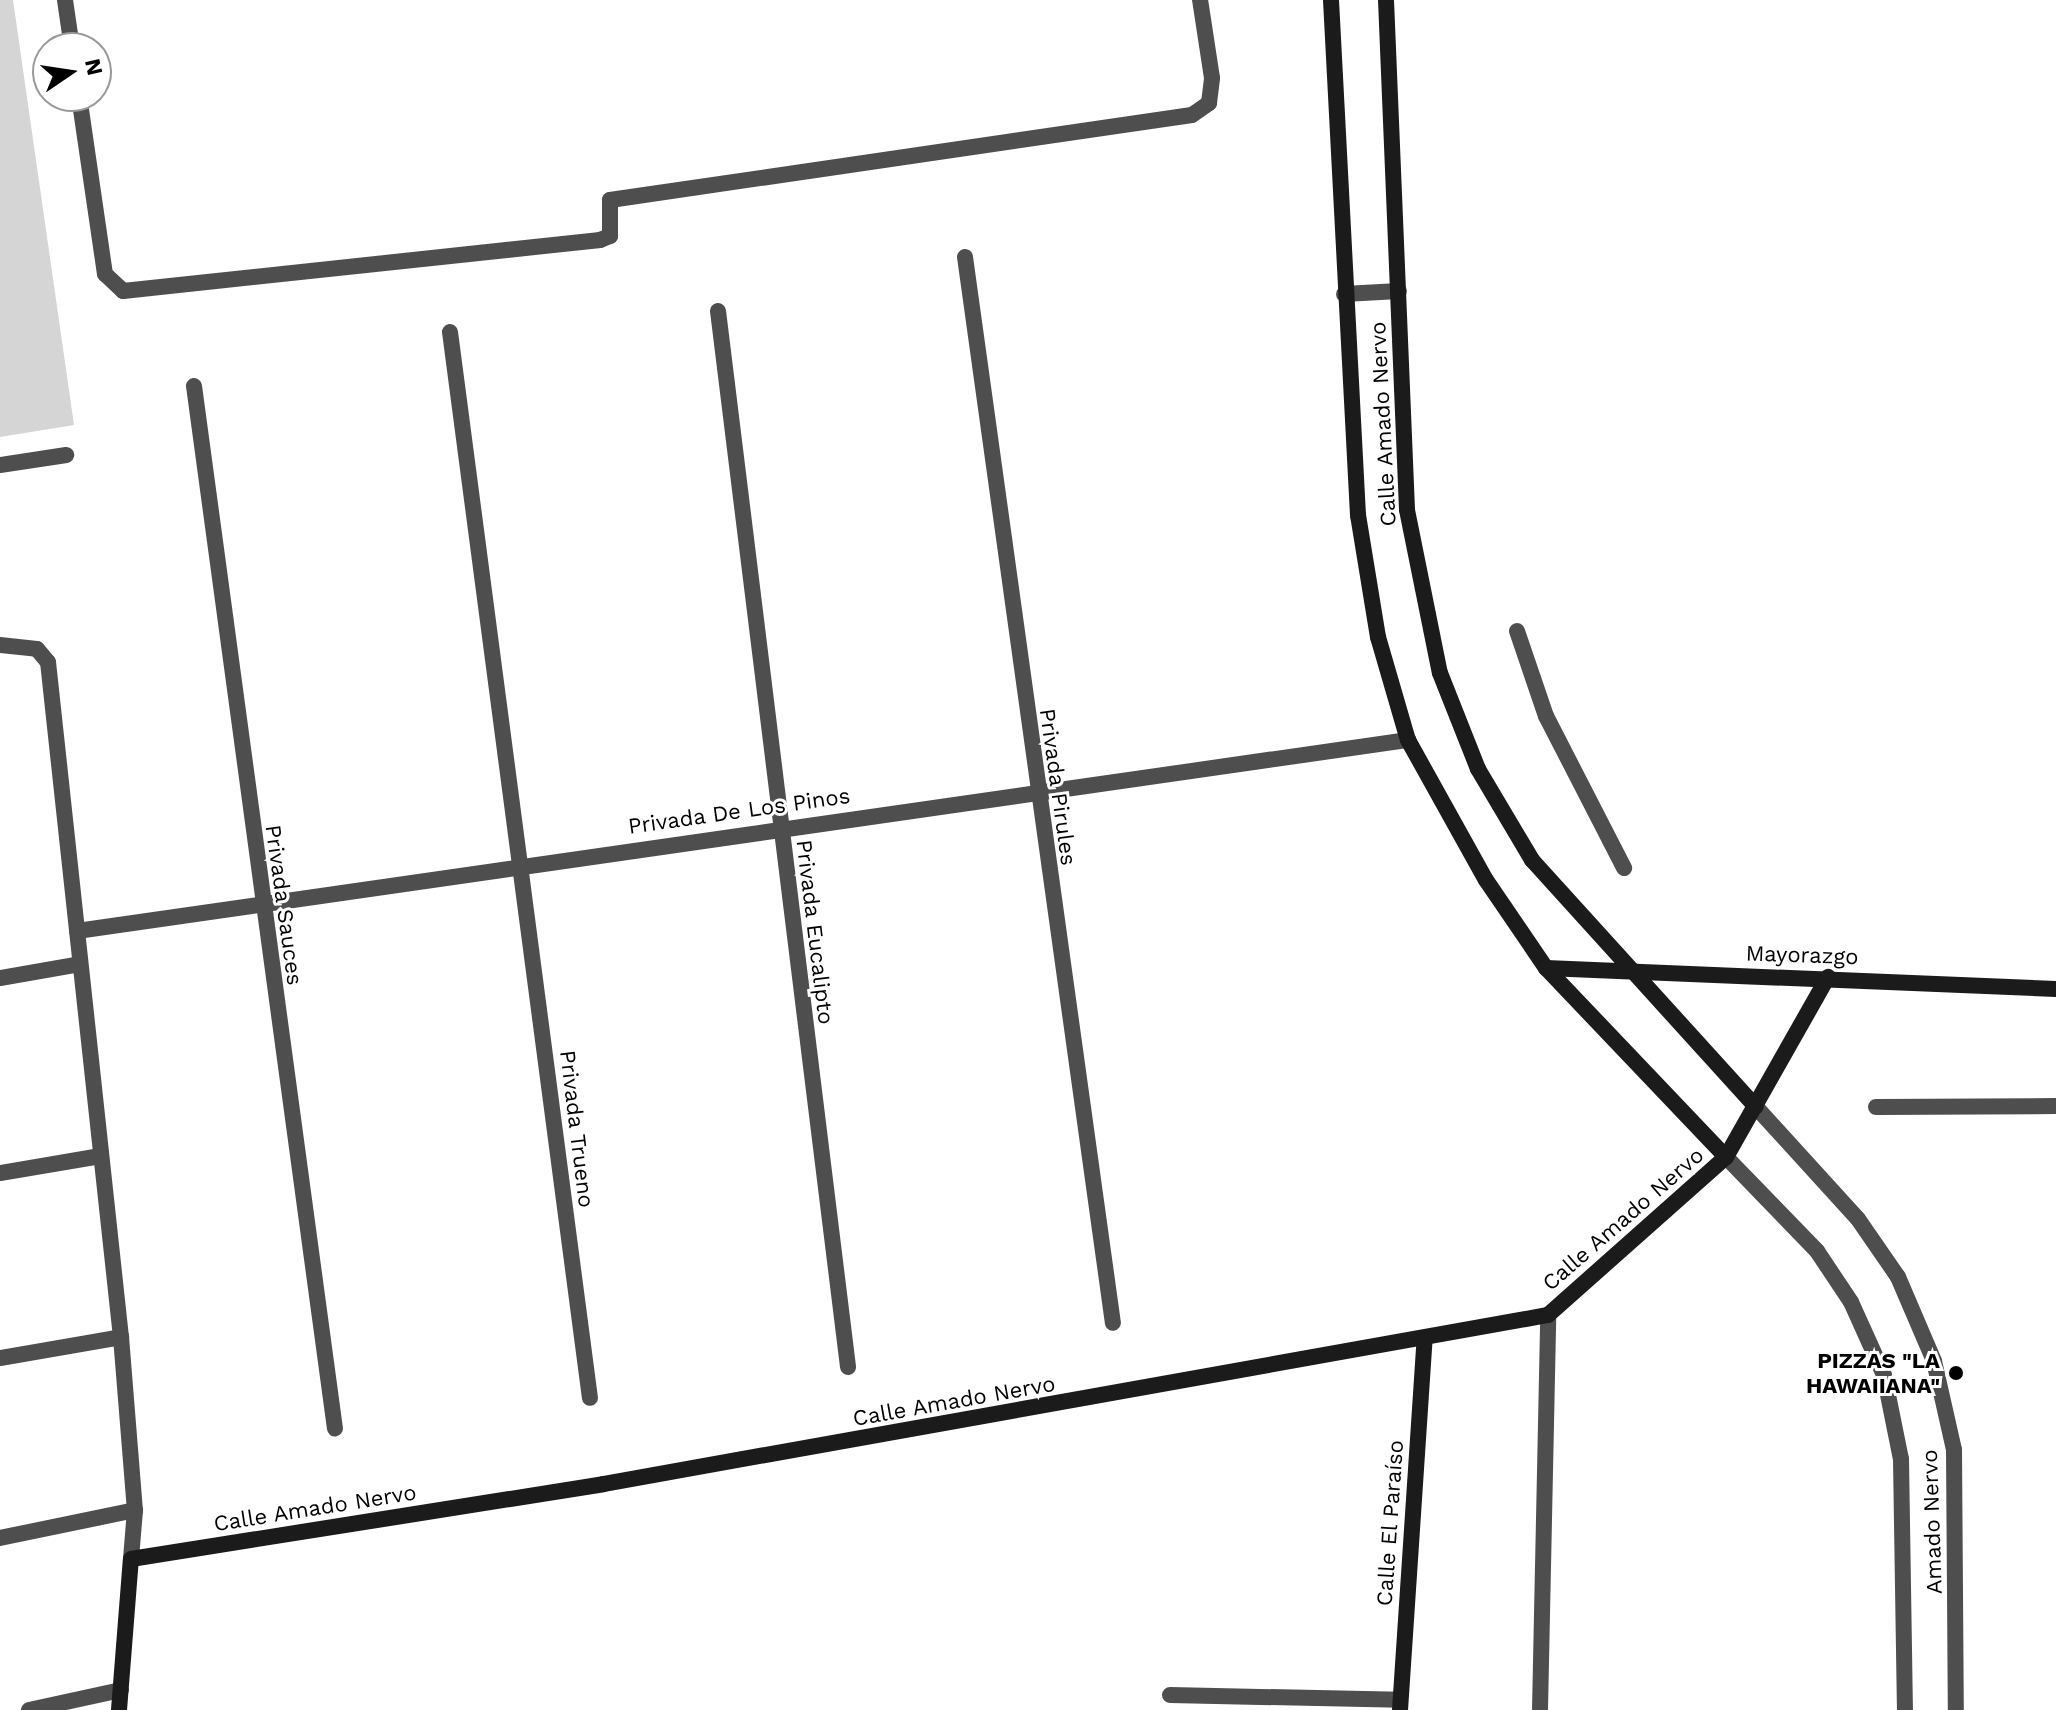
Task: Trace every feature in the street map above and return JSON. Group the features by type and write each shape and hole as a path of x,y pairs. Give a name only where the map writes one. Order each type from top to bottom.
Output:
{"main road":[{"name":"Calle Amado Nervo","path":"1331,0 1344,294 1358,515 1378,637 1408,740 1486,880 1546,968 1726,1157"},
{"name":"Calle Amado Nervo","path":"131,1559 618,1482 1548,1315 1726,1157 1756,1107 1629,971 1532,860 1478,769 1440,673 1407,510 1386,0"},
{"name":"Mayorazgo","path":"1546,968 1828,977 2056,989"},
{"path":"1756,1107 1828,977"},
{"name":"Calle El Paraíso","path":"1400,1705 1425,1338"},
{"path":"119,1710 131,1559"}],"street":[{"path":"65,0 70,32"},
{"path":"81,112 105,274 123,291 600,240 610,236 610,200 1192,115 1209,103 1212,78 1200,0"},
{"name":"Privada Pirules","path":"965,257 1035,790 1113,1323"},
{"path":"1344,294 1399,291"},
{"name":"Privada Eucalipto","path":"718,311 848,1367"},
{"path":"450,332 520,865"},
{"name":"Privada Sauces","path":"194,386 261,904 335,1429"},
{"path":"0,465 66,455"},
{"path":"1517,631 1546,716 1624,868"},
{"path":"0,645 37,649 48,662 121,1337 135,1510 131,1559"},
{"name":"Privada De Los Pinos","path":"77,931 1035,790 1408,740"},
{"name":"Privada Trueno","path":"520,865 590,1398"},
{"path":"0,978 80,964"},
{"path":"1876,1107 2056,1106"},
{"name":"Amado Nervo","path":"1756,1107 1858,1219 1898,1277 1934,1361 1954,1450 1956,1710"},
{"path":"0,1173 101,1156"},
{"name":"Amado Nervo","path":"1726,1157 1817,1251 1851,1302 1884,1375 1901,1459 1905,1710"},
{"path":"1540,1710 1548,1315"},
{"path":"0,1358 121,1337"},
{"path":"0,1538 135,1510"},
{"path":"29,1710 121,1690"},
{"path":"1170,1695 1400,1705"}],"shaded area":[{"path":"0,0 13,0 74,425 0,437"}],"place":[{"name":"PIZZAS \"LA HAWAIIANA\"","path":"1956,1373"}]}
